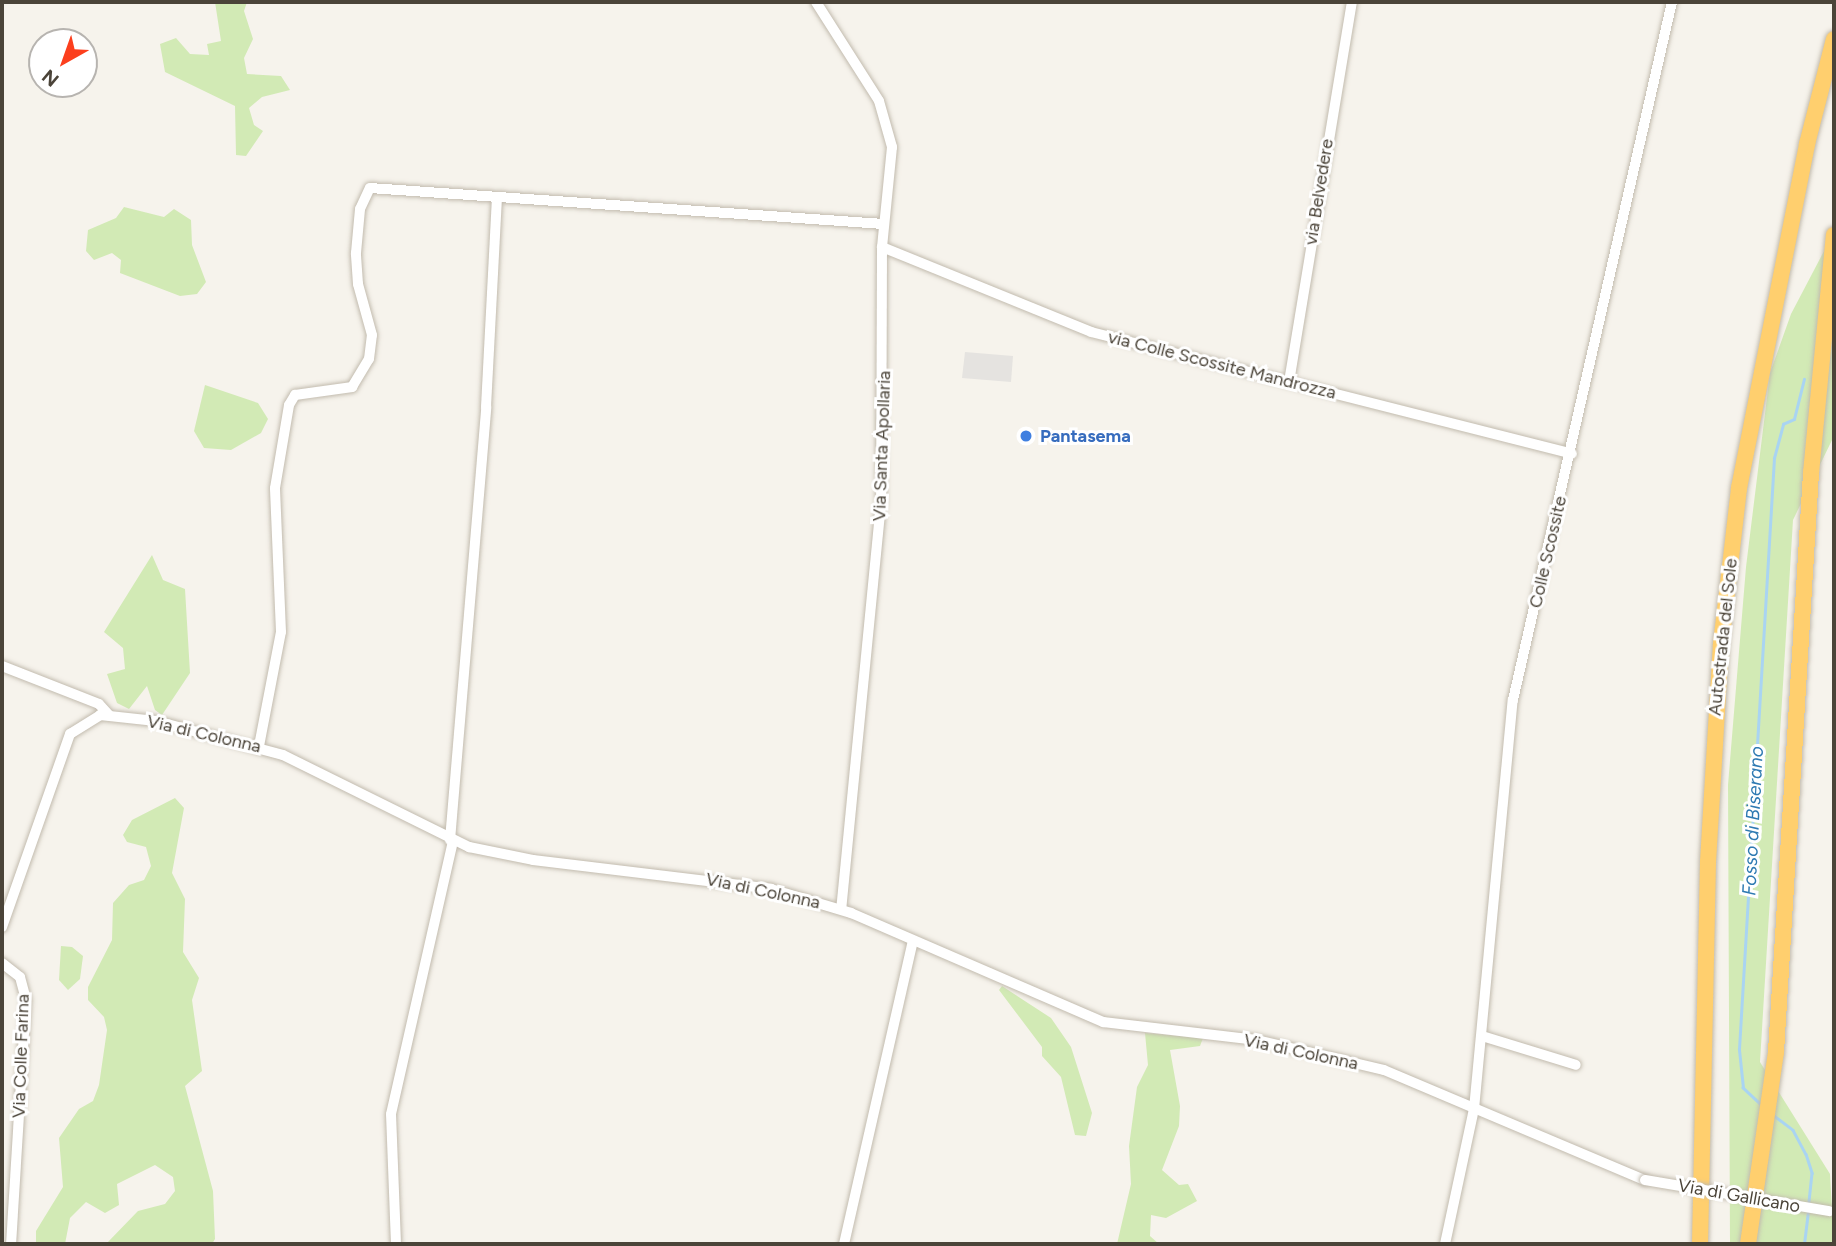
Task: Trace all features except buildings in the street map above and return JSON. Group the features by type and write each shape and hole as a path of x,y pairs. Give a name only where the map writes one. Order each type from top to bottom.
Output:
{"highway":[{"name":"Autostrada del Sole","path":"1700,1244 1708,862 1721,644 1739,488 1807,144 1834,39"},
{"path":"1748,1244 1770,1093 1811,472 1834,235"}],"street":[{"name":"Via Santa Apollaria","path":"816,2 887,122 892,152 882,247 884,462 841,909"},
{"name":"via Belvedere","path":"1289,382 1352,2"},
{"name":"Colle Scossite","path":"1445,1244 1474,1109 1507,736 1672,2"},
{"path":"258,746 281,632 275,493 289,405 295,396 352,387 372,349 356,268 364,197 379,187 883,224"},
{"path":"396,1244 391,1114 451,841 486,407 497,197"},
{"name":"via Colle Scossite Mandrozza","path":"882,247 1091,332 1572,454"},
{"path":"2,666 99,704 109,715 87,720 66,741 2,927"},
{"name":"Via di Colonna","path":"109,715 258,746 327,774 451,841 533,860 725,880 841,909 1103,1022 1303,1049 1384,1070 1645,1180"},
{"path":"844,1244 913,940"},
{"name":"Via Colle Farina","path":"2,963 20,976 26,1000 11,1244"},
{"path":"1482,1036 1576,1065"},
{"name":"Via di Gallicano","path":"1645,1180 1831,1212"}],"green space":[{"path":"215,2 247,2 244,11 253,39 244,58 247,74 281,76 290,90 262,97 249,108 254,125 263,131 246,156 236,155 235,106 165,72 160,44 176,38 190,54 209,55 207,44 221,41"},
{"path":"124,207 164,217 174,209 191,220 192,245 206,282 197,294 180,296 120,273 121,260 112,253 94,260 86,251 88,230 116,218"},
{"path":"1834,232 1834,436 1793,520 1760,1062 1830,1174 1834,1244 1730,1244 1728,785 1746,567 1770,373 1791,314"},
{"path":"205,385 258,403 268,419 261,433 231,450 204,448 194,431"},
{"path":"152,555 163,580 185,589 190,673 162,715 155,710 147,686 129,709 117,703 107,674 125,669 123,648 104,632"},
{"path":"175,798 184,808 172,873 185,899 183,952 199,978 192,1000 202,1071 185,1086 213,1191 215,1239 212,1244 106,1244 138,1211 165,1204 175,1191 173,1177 155,1165 117,1184 119,1205 105,1213 86,1202 70,1218 65,1244 36,1244 36,1231 63,1187 59,1138 79,1109 93,1101 99,1085 107,1030 104,1017 88,1000 88,987 112,940 113,903 129,885 144,880 151,866 146,847 127,842 123,835 132,820"},
{"path":"61,946 72,947 83,956 80,979 68,990 59,980"},
{"path":"1002,986 1051,1018 1071,1047 1092,1113 1086,1136 1075,1135 1061,1077 1042,1056 1042,1047 999,990"},
{"path":"1145,1033 1203,1038 1200,1046 1170,1050 1180,1106 1179,1126 1162,1170 1179,1185 1188,1184 1197,1201 1166,1218 1151,1215 1150,1236 1159,1244 1117,1244 1131,1184 1129,1146 1137,1087 1148,1065"}],"shaded area":[{"path":"965,352 1013,356 1011,382 962,378"}],"waterway":[{"name":"Fosso di Biserano","path":"1761,1105 1743,1088 1739,1049 1774,458 1783,424 1794,419 1804,379"},
{"name":"Fosso di Biserano","path":"1772,1114 1793,1130 1806,1154 1812,1173 1809,1204"},
{"name":"Fosso di Biserano","path":"1804,1244 1808,1211"}],"place":[{"name":"Pantasema","path":"1026,436"}]}
